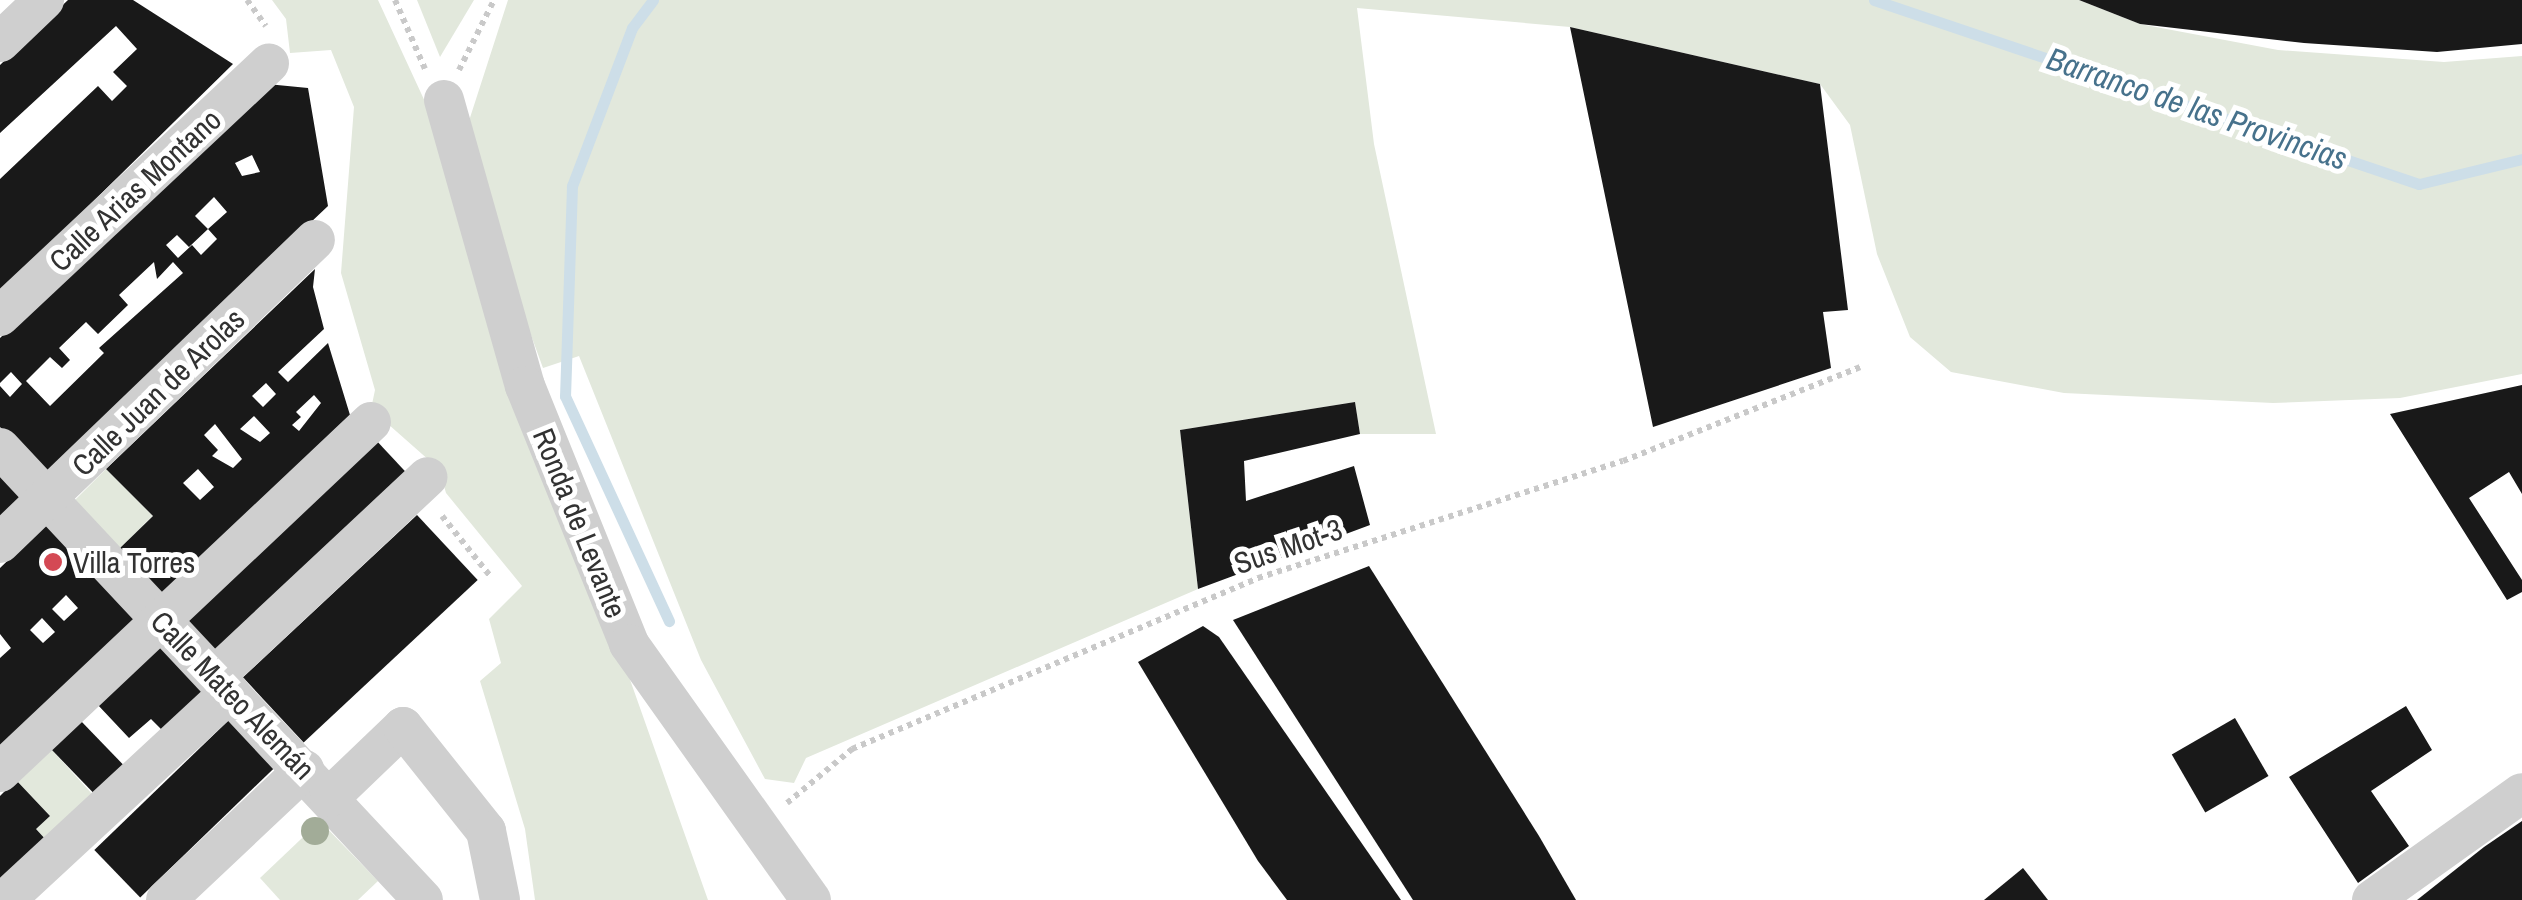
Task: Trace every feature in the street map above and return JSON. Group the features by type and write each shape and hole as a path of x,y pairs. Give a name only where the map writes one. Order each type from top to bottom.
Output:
{"street":[{"path":"0,42 44,0"},
{"name":"Calle Arias Montano","path":"0,316 270,63"},
{"name":"Ronda de Levante","path":"444,100 525,386 629,644 759,826 797,896"},
{"name":"Calle Juan de Arolas","path":"0,543 315,240"},
{"path":"0,772 371,422"},
{"name":"Calle Mateo Alemán","path":"0,448 423,900"},
{"path":"25,897 223,684 428,478"},
{"path":"166,900 317,783 403,726 486,831 500,900"},
{"path":"2372,900 2522,793"}],"path":[{"path":"395,0 444,100"},
{"path":"444,100 494,0"},
{"name":"Sus Mot-3","path":"759,826 852,749 1241,585 1623,461 1860,367"},
{"path":"428,478 434,506 491,576"}],"shaded area":[{"path":"272,0 378,0 427,106 708,900 535,900 525,829 480,681 501,663 489,619 522,586 446,493 439,469 371,409 375,390 341,273 354,107 331,50 290,53 286,19"},
{"path":"417,0 474,0 440,57"},
{"path":"508,0 2079,0 2140,24 2278,50 2444,62 2522,56 2522,374 2400,398 2273,403 2064,393 1951,372 1910,337 1877,254 1850,125 1820,84 1570,27 1357,8 1374,144 1436,434 1360,434 1355,402 1180,430 1198,589 806,758 794,783 765,779 701,660 579,356 543,368 520,305 467,127"},
{"path":"106,469 153,516 119,549 73,502"},
{"path":"50,748 94,796 47,841 36,829 50,816 16,780"},
{"path":"320,821 378,881 358,900 280,900 260,878"}],"building":[{"path":"68,0 133,0 233,64 0,293 0,179 98,86 112,101 127,86 113,72 137,49 116,26 0,133 0,65"},
{"path":"2079,0 2522,0 2522,44 2437,52 2304,43 2140,24"},
{"path":"1570,27 1820,84 1848,310 1823,312 1831,368 1653,427"},
{"path":"267,84 308,88 328,206 45,474 0,427 0,386 10,397 22,384 11,372 0,383 0,338","holes":["252,155 260,172 242,176 235,163","214,197 227,212 208,229 195,216","208,229 217,239 201,255 192,245 178,258 166,245 177,235 189,247","154,262 157,279 173,262 183,273 99,348 104,353 50,406 26,381 50,357 62,368 70,360 59,348 86,322 98,334 128,305 119,295"]},
{"path":"315,269 313,287 324,329 278,372 288,382 328,343 350,415 161,595 118,550 153,516 106,469","holes":["266,383 276,394 263,407 252,396","314,395 321,403 299,431 292,425 301,417 296,412","254,416 270,433 260,442 240,429","215,424 242,459 233,468 212,456 218,450 204,435","198,469 214,487 200,500 183,483"]},
{"path":"2522,385 2522,494 2509,472 2469,498 2522,580 2522,592 2507,600 2390,414"},
{"path":"1355,402 1360,434 1244,461 1246,501 1354,466 1370,525 1198,589 1180,430"},
{"path":"374,438 409,475 218,653 183,616"},
{"path":"0,474 21,497 0,517"},
{"path":"417,515 478,580 304,742 243,677"},
{"path":"47,523 137,618 0,751 0,658 11,648 0,634 0,568","holes":["66,595 78,608 64,621 52,609","42,618 55,632 43,643 30,630"]},
{"path":"1369,566 1576,900 1413,900 1233,620"},
{"path":"1203,626 1219,637 1401,900 1287,900 1258,861 1138,662"},
{"path":"161,644 206,691 163,731 151,719 129,738 97,704"},
{"path":"2406,706 2432,750 2371,791 2409,846 2358,883 2289,777"},
{"path":"231,718 277,765 140,897 94,850"},
{"path":"2235,718 2268,776 2205,813 2172,754"},
{"path":"80,720 125,767 96,795 51,748"},
{"path":"16,780 50,816 36,829 47,841 0,885 0,796"},
{"path":"2522,821 2522,900 2417,900 2484,847"},
{"path":"2023,868 2048,900 1984,900"}],"waterway":[{"name":"Barranco de las Provincias","path":"653,0 632,28 572,186 565,396 669,621"},
{"name":"Barranco de las Provincias","path":"1874,0 2419,184 2522,159"}],"place":[{"name":"Villa Torres","path":"53,562"}]}
